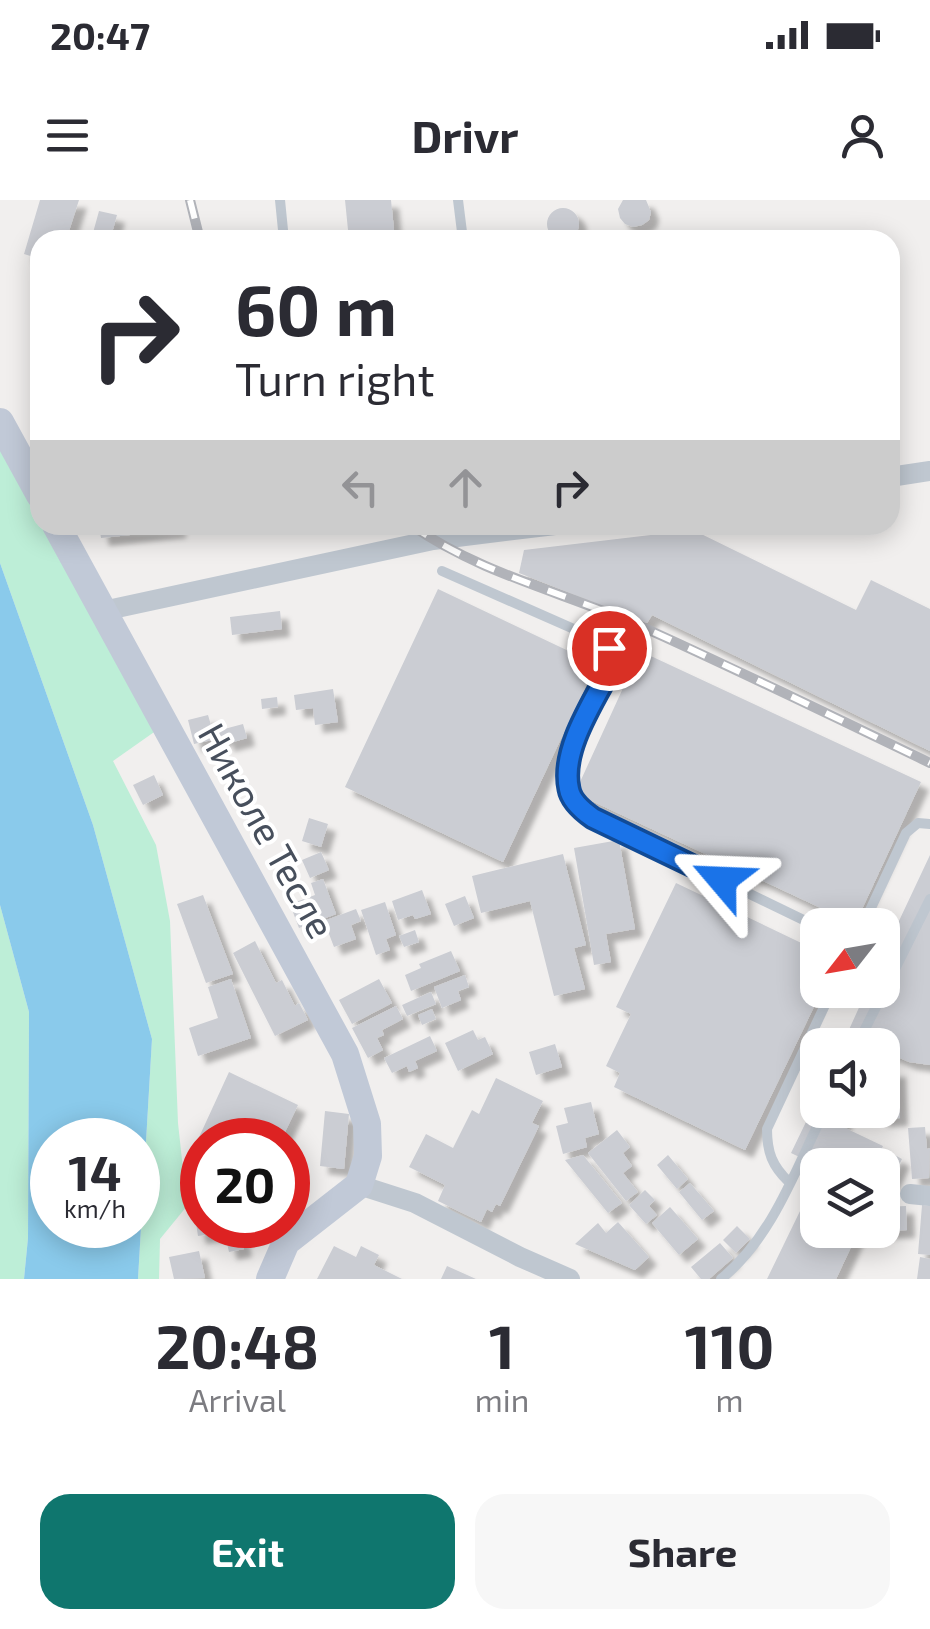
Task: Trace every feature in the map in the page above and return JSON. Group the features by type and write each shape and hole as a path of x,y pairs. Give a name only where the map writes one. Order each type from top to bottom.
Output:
{"street":[{"path":"0,422 30,477"},
{"path":"900,474 930,470"},
{"name":"Николе Тесле","path":"61,535 345,1054 368,1124 368,1156 360,1185"},
{"path":"103,611 433,540 474,535"},
{"path":"270,1279 286,1242 360,1185 415,1203 520,1258 570,1279"}],"lane":[{"path":"280,200 283,230"},
{"path":"458,200 462,230"},
{"path":"442,571 592,637 612,653 613,664 575,738 568,770 569,792 582,810 800,918"},
{"path":"871,908 906,833 918,824 930,824"},
{"path":"900,960 930,898"},
{"path":"789,1182 772,1162 767,1129 824,1008"},
{"path":"721,1279 760,1238 816,1128"}],"green space":[{"path":"0,443 30,497 30,535 51,535 157,730 113,761 156,845 170,921 180,1215 160,1239 160,1118 147,1118 152,1039 93,825 0,563"},
{"path":"0,905 29,1012 28,1238 24,1279 0,1279"},
{"path":"140,1248 160,1248 159,1279 138,1279"}],"water":[{"path":"0,563 93,825 152,1039 147,1118 30,1118 30,1248 140,1248 138,1279 24,1279 28,1238 29,1012 0,905"}],"building":[{"path":"40,200 79,200 69,230 31,230"},
{"path":"345,200 391,200 394,230 348,230"},
{"path":"623,200 646,200 651,212 649,220 633,227 625,224 618,209"},
{"path":"557,209 569,209 578,218 578,230 548,230 548,218"},
{"path":"99,211 117,215 113,230 94,230"},
{"path":"30,234 30,256 24,254"},
{"path":"651,535 703,535 856,610 871,580 930,609 930,751 652,615 647,623 519,573 524,550"},
{"path":"438,589 596,664 503,862 345,787"},
{"path":"280,611 282,629 232,635 230,617"},
{"path":"640,651 921,782 862,908 821,908 575,793"},
{"path":"333,689 338,722 315,725 313,708 296,710 294,695"},
{"path":"277,697 278,707 262,709 261,699"},
{"path":"208,715 213,732 243,724 247,738 226,744 225,737 194,744 188,720"},
{"path":"154,775 163,795 143,805 133,785"},
{"path":"309,818 328,824 321,847 302,841"},
{"path":"619,840 635,929 606,934 611,962 594,965 574,848"},
{"path":"321,852 329,870 310,878 302,860"},
{"path":"563,854 586,945 574,948 585,989 554,996 530,901 481,913 472,876"},
{"path":"930,855 930,1065 900,1058 900,1028 850,1028 859,1008 900,1008 900,919"},
{"path":"323,879 336,914 299,928 291,907 315,895 311,883"},
{"path":"676,883 800,942 800,1008 813,1008 804,1028 800,1028 800,1036 745,1150 614,1087 620,1073 606,1066 631,1014 616,1007"},
{"path":"422,890 431,914 398,920 392,901"},
{"path":"203,895 233,974 206,983 177,904"},
{"path":"465,896 474,918 454,926 445,904"},
{"path":"385,902 396,935 386,939 390,950 376,955 361,910"},
{"path":"356,909 361,921 351,925 356,939 334,947 324,921"},
{"path":"415,930 419,942 404,947 399,936"},
{"path":"255,941 276,983 282,980 295,1006 299,1003 308,1020 275,1036 233,953"},
{"path":"451,951 460,971 411,991 405,975 421,968 419,964"},
{"path":"465,975 469,987 458,991 461,1000 442,1008 434,987"},
{"path":"231,979 251,1038 198,1056 189,1028 218,1018 208,987"},
{"path":"379,979 392,1003 352,1024 339,1000"},
{"path":"431,992 436,1004 407,1016 402,1005"},
{"path":"396,1006 403,1019 382,1030 384,1035 377,1038 383,1050 368,1058 352,1028"},
{"path":"432,1009 436,1019 422,1025 418,1015"},
{"path":"473,1030 478,1040 485,1037 493,1054 458,1071 445,1043"},
{"path":"430,1036 437,1051 415,1061 418,1068 409,1072 407,1066 392,1073 384,1058"},
{"path":"555,1044 562,1067 536,1075 529,1052"},
{"path":"229,1072 298,1105 292,1118 208,1118"},
{"path":"496,1078 543,1101 532,1123 539,1126 500,1206 496,1204 492,1212 487,1209 481,1222 438,1201 445,1185 409,1167 426,1134 453,1148 472,1110 479,1114"},
{"path":"591,1102 599,1134 585,1138 587,1147 563,1154 556,1126 568,1123 564,1108"},
{"path":"325,1111 349,1114 344,1169 320,1166"},
{"path":"925,1127 927,1149 930,1148 929,1178 912,1179 908,1128"},
{"path":"803,1128 845,1128 883,1146 800,1148 800,1157 791,1153"},
{"path":"617,1130 630,1147 623,1153 632,1166 623,1173 638,1192 626,1201 588,1153"},
{"path":"583,1155 622,1203 608,1213 565,1160"},
{"path":"668,1155 688,1179 677,1189 657,1165"},
{"path":"690,1183 714,1211 702,1220 679,1192"},
{"path":"645,1190 655,1200 649,1206 657,1215 646,1224 629,1205"},
{"path":"922,1205 930,1206 930,1255 918,1254"},
{"path":"900,1206 906,1206 907,1230 900,1230"},
{"path":"670,1207 698,1239 679,1255 652,1223"},
{"path":"800,1211 800,1248 851,1248 836,1279 767,1279"},
{"path":"618,1222 649,1257 635,1270 575,1244 598,1223 606,1233"},
{"path":"737,1226 750,1239 736,1253 723,1240"},
{"path":"720,1243 733,1258 709,1279 701,1279 691,1267"},
{"path":"334,1246 356,1257 361,1246 379,1255 374,1265 402,1279 317,1279"},
{"path":"199,1251 205,1278 174,1279 169,1257"},
{"path":"920,1257 930,1259 930,1279 917,1279"},
{"path":"447,1266 476,1279 441,1279"}],"railway":[{"path":"190,200 198,230"},
{"path":"427,535 465,557 640,626 930,763"}],"route":[{"path":"609,648 613,664 575,738 568,770 569,792 593,818 722,880"}]}
